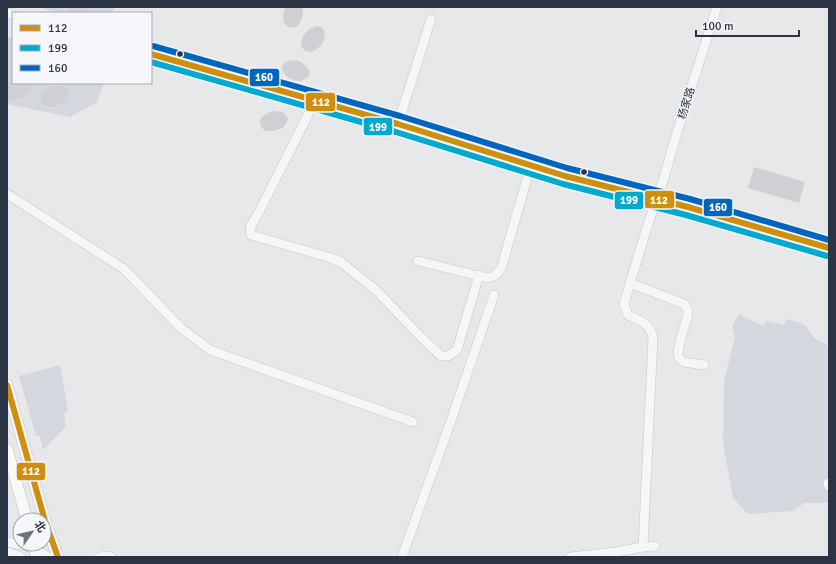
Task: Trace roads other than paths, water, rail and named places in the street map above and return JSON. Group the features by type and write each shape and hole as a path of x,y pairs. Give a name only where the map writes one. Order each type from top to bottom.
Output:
{"main road":[{"path":"7,386 45,521 58,557"},
{"path":"7,449 24,512"}],"street":[{"name":"杨家路","path":"643,547 653,338 651,329 644,322 628,315 624,305 648,224 717,7"},
{"path":"398,124 431,19"},
{"path":"152,54 398,124 565,176 657,199 829,248"},
{"path":"315,101 250,228 251,235 341,262 376,291 441,356 448,356 457,350 479,276"},
{"path":"418,261 487,278 494,276 501,269 531,165"},
{"path":"7,194 124,269 181,328 210,350 413,422"},
{"path":"630,283 684,304 688,310 688,314 678,351 679,358 684,362 704,365"},
{"path":"402,557 494,295"},
{"path":"570,557 617,555 643,547 655,546"},
{"path":"7,552 22,557"},
{"path":"39,552 48,557"},
{"path":"100,557 111,557"}]}
